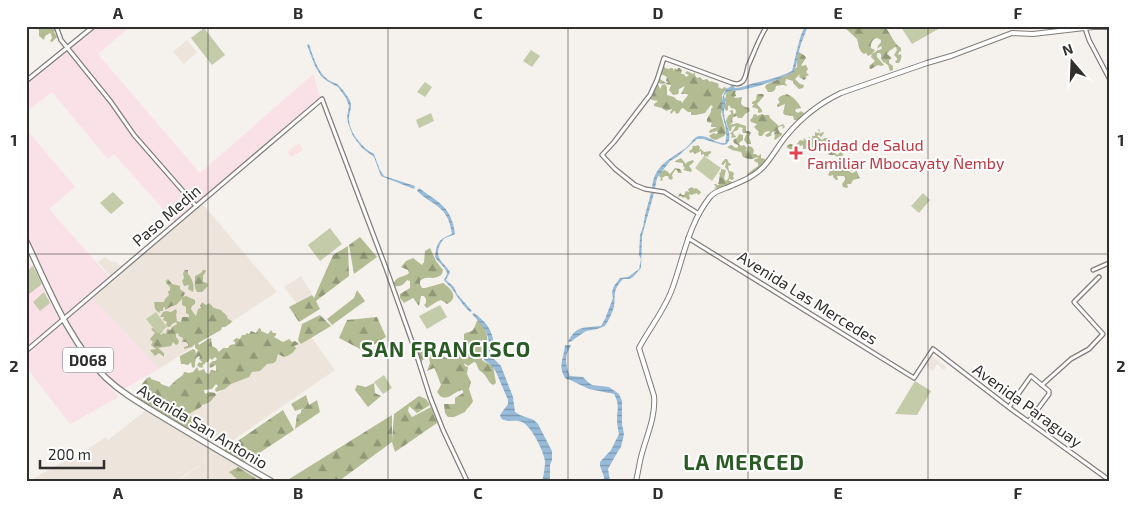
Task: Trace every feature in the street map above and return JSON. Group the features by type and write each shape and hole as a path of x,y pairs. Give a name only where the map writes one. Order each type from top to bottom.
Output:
{"main road":[{"path":"636,481 655,403 640,348 670,293 688,238 699,214 714,193 753,176 764,167 804,117 841,93 951,56 1007,34 1033,34 1095,26 1109,27"},
{"name":"D068","path":"26,240 63,321"},
{"name":"D068","path":"26,246 63,321 104,380 121,393"},
{"name":"Avenida San Antonio","path":"121,393 267,481"},
{"name":"Avenida San Antonio","path":"121,393 271,481"}],"street":[{"path":"56,26 60,38 67,48 111,102 134,135 196,206"},
{"path":"26,81 94,26"},
{"path":"699,214 664,192 635,185 615,169 602,155 650,95 664,58 734,84 742,82 767,26"},
{"path":"1084,28 1109,78"},
{"name":"Paso Medin","path":"26,351 322,99 389,276 430,397 467,481"},
{"name":"Avenida Las Mercedes","path":"688,238 914,378 933,349"},
{"path":"1093,270 1109,263"},
{"path":"1042,385 1071,359 1089,349 1103,334 1074,302 1099,277"},
{"name":"Avenida Paraguay","path":"933,349 1109,480"},
{"path":"1009,407 1031,376 1049,391 1049,394 1029,421"}],"shaded area":[{"path":"96,26 131,26 98,54 200,173 313,74 321,100 175,223 114,154 108,159 52,92 26,112 26,84"},
{"path":"187,40 197,52 184,64 173,52"},
{"path":"26,129 75,187 49,209 111,279 91,296 159,369 122,390 107,376 64,320 26,236"},
{"path":"299,143 303,150 291,157 287,152"},
{"path":"201,202 277,292 159,369 91,296 111,277 98,262 105,257 124,268"},
{"path":"26,255 62,325 77,349 88,364 119,397 70,424 26,367"},
{"path":"301,276 312,294 297,304 284,287"},
{"path":"309,334 335,370 229,443 219,436 210,445 175,423 219,392"},
{"path":"931,355 946,367 944,370 937,364 933,371 925,365"},
{"path":"145,411 265,481 178,481 211,458 176,481 35,481 34,478 68,459 70,461 106,437 108,440"}],"green space":[{"path":"38,26 54,26 56,29 54,32 57,37 52,42 50,41 52,38 50,33 45,36 44,40 39,36"},
{"path":"843,26 884,26 901,48 898,55 901,54 899,63 895,61 897,60 894,55 897,50 896,47 887,54 892,58 889,60 889,63 893,66 893,70 890,71 885,63 886,61 884,63 879,53 877,53 877,57 884,65 878,65 870,69 869,66 875,61 871,57 872,54 868,56 862,52 857,39","holes":["877,38 881,40 877,49 881,46 882,48 872,54 875,50 871,48 871,44"]},
{"path":"939,26 940,28 912,44 901,27"},
{"path":"204,28 225,55 212,65 191,38"},
{"path":"531,50 540,56 532,67 523,61"},
{"path":"799,52 806,58 801,66 806,65 808,69 806,72 809,75 804,80 799,77 800,74 795,79 804,85 803,88 799,89 793,81 786,79 785,83 787,86 776,86 775,90 768,92 765,87 766,85 797,67"},
{"path":"663,61 666,62 665,68 673,68 673,71 675,68 677,70 680,68 682,70 681,74 684,74 686,77 689,75 685,73 687,71 693,74 695,72 697,78 700,77 703,80 707,79 710,82 717,83 718,87 722,89 724,87 727,88 722,95 723,107 721,114 726,133 724,136 716,140 709,136 718,133 717,131 709,132 717,127 711,127 712,123 707,122 713,107 711,105 705,113 696,115 691,115 691,112 683,108 679,113 676,114 674,111 671,114 672,109 666,111 654,106 658,101 650,98 653,96 656,84 658,84 660,89 665,84 667,95 674,97 682,103 688,95 681,94 685,86 679,89 678,94 673,95 669,90 671,85 658,82 660,79 666,83 669,82 666,81 667,77 661,74"},
{"path":"425,82 432,87 425,97 417,92"},
{"path":"727,91 736,91 735,98 742,97 741,104 749,108 750,111 742,118 733,117 733,122 730,125 737,123 746,126 746,131 751,133 749,137 751,144 747,144 744,140 747,133 743,133 743,128 739,127 738,130 733,132 736,137 731,138 732,135 730,133 736,126 732,127 731,131 729,131 726,121 731,114 729,111 733,110 735,114 736,111 729,105 726,111 724,107"},
{"path":"757,94 763,94 764,96 757,104 762,110 759,113 758,109 752,107 754,104 752,102 756,100"},
{"path":"786,94 799,104 801,108 795,111 804,113 803,117 794,120 793,116 783,113 785,104 778,107 780,96"},
{"path":"431,113 434,121 419,128 416,120"},
{"path":"756,114 757,116 762,114 769,115 779,126 783,124 785,127 782,129 782,126 778,129 782,135 775,140 774,133 776,131 772,132 771,136 767,137 765,135 769,131 759,136 759,132 754,127 757,124 750,120"},
{"path":"815,132 820,132 819,134 824,133 821,137 817,136 822,140 829,138 828,143 831,147 837,144 838,148 835,153 838,155 841,150 842,157 829,155 827,150 818,144 819,142 812,145 815,149 810,151 807,148 803,149 803,145 795,148 792,147 792,150 787,148 790,144 796,145 800,140 804,141 803,138 806,140 809,137 813,139 812,136 815,136"},
{"path":"739,134 743,135 743,140 739,144 747,148 745,152 747,150 748,146 752,147 754,150 753,154 758,156 761,154 761,158 765,159 753,175 748,177 747,174 758,166 758,163 754,161 758,157 748,159 743,157 741,152 727,147 731,145 736,148 738,147 733,141"},
{"path":"698,145 700,147 699,150 701,149 704,152 711,151 708,155 709,157 704,156 704,154 701,155 701,151 695,154 693,152 690,153 689,151 693,146"},
{"path":"704,156 721,168 712,181 695,168"},
{"path":"681,158 686,164 693,160 694,162 689,166 692,170 691,172 683,170 685,168 683,163 675,162"},
{"path":"725,159 731,164 728,166 729,171 733,172 734,179 729,179 732,183 724,187 714,189 716,187 714,184 719,185 721,169 726,170 724,178 726,181 729,178 725,167 726,162 723,165 721,164"},
{"path":"833,159 835,163 839,160 843,163 840,167 842,169 852,160 858,165 853,171 849,171 852,173 858,169 857,172 860,178 853,180 851,184 847,184 847,188 843,187 842,184 845,177 837,176 838,180 836,180 833,175 828,175 830,171 826,167 829,161"},
{"path":"675,168 680,169 682,173 678,173 675,170 671,180 668,176 665,176 660,181 660,173 664,170 670,174"},
{"path":"692,187 701,193 698,195 697,193 689,194 690,199 688,200 685,197 678,197 680,193 684,195 686,191 689,192 688,189"},
{"path":"113,192 124,203 111,214 100,203"},
{"path":"923,193 930,200 919,213 911,206"},
{"path":"330,228 342,244 320,261 308,245"},
{"path":"360,237 377,257 354,274 349,245"},
{"path":"348,246 349,276 316,301 320,309 299,322 289,307 312,295 314,298 333,255"},
{"path":"430,248 443,270 442,274 423,279 420,281 420,284 422,288 425,288 443,283 453,294 453,299 447,304 441,300 438,301 427,308 424,305 426,299 424,296 421,296 419,306 413,298 404,303 400,298 400,294 410,288 410,281 407,280 399,286 395,286 394,283 397,279 409,273 408,270 401,267 406,261 413,258 422,265 425,251"},
{"path":"33,266 42,284 28,295 26,292 26,272"},
{"path":"185,270 188,270 192,280 193,292 188,289 189,285 184,286 182,281"},
{"path":"203,270 206,271 203,276 203,282 207,283 208,286 202,292 197,292 195,276"},
{"path":"168,279 172,284 180,286 180,289 185,293 183,297 186,296 195,300 195,304 191,309 196,316 198,309 202,308 200,306 202,302 206,305 209,303 214,308 221,310 232,321 225,327 222,327 221,330 198,343 199,345 211,338 212,346 219,352 223,348 228,348 230,345 235,344 233,341 236,338 240,339 242,335 249,334 251,331 256,333 259,328 268,334 271,330 273,333 276,333 274,337 283,342 289,339 299,344 294,346 296,348 291,354 284,357 278,354 274,363 267,364 260,371 252,372 249,377 231,384 225,389 216,392 215,389 218,386 216,384 212,389 204,390 205,394 209,392 216,395 210,402 182,418 183,421 186,420 186,417 191,416 193,420 187,430 135,398 137,396 140,398 146,394 154,398 149,392 148,387 142,384 150,377 169,387 184,372 193,372 197,367 199,371 204,369 209,374 211,370 216,371 216,365 210,368 209,365 217,359 215,357 212,360 210,358 204,365 203,363 202,368 197,365 199,362 202,362 199,356 196,358 194,368 191,362 188,365 181,364 180,356 193,349 196,354 198,350 195,348 195,344 184,349 188,344 182,342 183,338 178,333 176,337 179,341 178,344 176,345 173,342 171,346 158,348 164,353 164,357 159,353 155,356 150,350 156,349 151,345 153,342 150,339 155,333 151,329 163,330 161,335 163,333 166,334 167,329 171,330 177,324 176,322 168,327 166,325 167,322 163,320 164,317 160,317 163,312 171,312 176,309 177,321 180,322 182,317 189,317 186,313 186,307 182,305 182,299 176,305 165,310 164,307 163,311 159,313 155,309 154,302 164,302 169,295 170,287 166,283"},
{"path":"357,290 365,301 332,325 327,319 354,298"},
{"path":"44,292 50,303 40,311 33,302"},
{"path":"440,305 447,317 427,329 419,316"},
{"path":"156,312 167,327 158,334 146,319"},
{"path":"320,315 331,326 301,344 298,340 302,324"},
{"path":"377,317 386,337 364,351 339,338 347,320"},
{"path":"479,319 487,337 482,360 493,366 496,383 493,385 490,383 479,370 476,363 474,362 468,366 464,363 468,367 467,374 471,382 469,389 473,401 465,412 454,417 448,417 445,413 444,404 455,404 455,398 463,393 463,391 459,391 451,396 440,396 437,392 441,385 435,369 427,371 430,363 429,358 425,356 420,363 417,352 424,348 437,359 444,357 449,359 464,342 464,334 473,330"},
{"path":"384,375 392,388 383,394 374,382"},
{"path":"915,381 931,391 917,415 895,414"},
{"path":"374,383 375,393 381,396 368,407 355,390 357,385 366,387"},
{"path":"306,395 309,405 317,400 320,412 295,429 297,415 304,408 295,411 291,404"},
{"path":"419,396 426,399 430,405 417,413 409,406 408,411 412,417 431,407 437,423 395,452 392,442 339,481 286,481 392,415 392,441 394,414"},
{"path":"283,410 294,430 244,463 223,451"},
{"path":"238,467 260,481 239,481 229,472"}],"water":[{"path":"805,26 808,26 794,72 755,87 728,91 724,96 724,117 729,137 727,144 723,145 697,139 670,161 657,178 655,188 652,188 656,173 664,163 699,136 725,143 726,130 722,111 722,104 723,97 726,89 732,85 735,88 742,87 792,71"},
{"path":"309,44 320,72 327,79 339,85 349,99 351,106 349,122 353,133 365,148 374,154 384,176 415,186 414,189 381,176 374,157 362,148 353,136 348,123 349,106 346,98 338,87 321,76 307,45"},
{"path":"419,188 443,206 450,217 455,234 443,240 439,247 438,255 450,272 446,280 454,287 457,294 472,311 470,312 444,280 447,271 435,257 439,242 452,234 450,224 444,212 417,191"},
{"path":"651,193 654,193 642,236 641,268 633,277 623,279 617,286 614,307 605,326 586,331 568,342 574,333 581,328 601,326 613,298 614,286 620,278 628,277 639,269 641,259 639,255 640,235"},
{"path":"474,313 485,323 492,334 494,344 489,354 501,366 513,397 515,412 534,420 538,424 552,451 549,481 542,481 544,456 531,430 521,421 506,421 501,418 500,415 508,404 508,400 496,372 484,360 488,336 472,314"},
{"path":"565,345 571,345 566,359 570,376 583,377 592,385 609,387 619,394 622,401 624,434 621,447 608,469 610,481 604,481 600,462 611,450 619,434 617,401 614,394 589,389 566,379 561,366"}],"place":[{"name":"Unidad de Salud Familiar Mbocayaty Ñemby","path":"796,153"}],"district":[{"name":"SAN FRANCISCO","path":"446,348"},
{"name":"LA MERCED","path":"744,461"}]}
